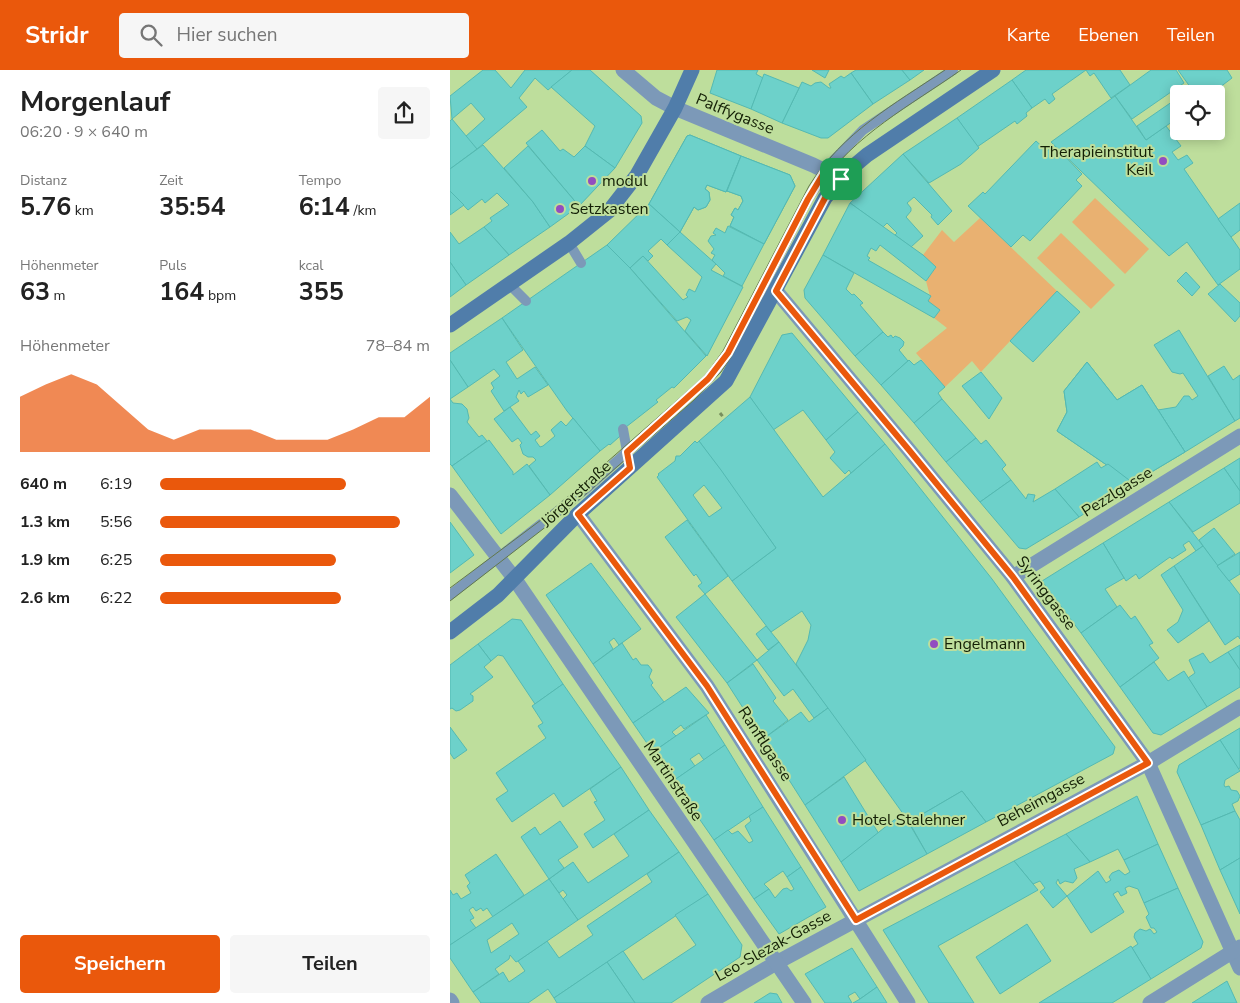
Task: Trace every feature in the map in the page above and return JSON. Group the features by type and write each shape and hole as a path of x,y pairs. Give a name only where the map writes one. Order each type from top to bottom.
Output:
{"main road":[{"path":"450,324 568,243 609,211 637,175 675,108 692,70"},
{"name":"Jörgerstraße","path":"450,632 498,595 629,460 726,381 825,198 841,179 867,155 993,70"}],"street":[{"name":"Palffygasse","path":"623,70 656,98 675,108 841,179"},
{"name":"Syringgasse","path":"776,291 1013,577 1148,763 1236,950 1240,968"},
{"name":"Pezzlgasse","path":"1013,577 1240,436"},
{"name":"Martinstraße","path":"450,494 514,578 804,1003"},
{"name":"Ranftlgasse","path":"578,514 707,686 908,1003"},
{"name":"Beheimgasse","path":"856,920 1148,763 1240,707"},
{"name":"Leo-Slezak-Gasse","path":"708,1003 776,963 856,920"},
{"path":"1150,1003 1236,950"}],"lane":[{"path":"450,595 561,509 629,460 708,379 728,353 808,199 825,171 843,149 863,130 953,70"},
{"path":"568,243 580,263"},
{"path":"509,284 526,301"},
{"path":"623,429 629,460"}],"path":[{"path":"720,413 724,418"}],"shaded area":[{"path":"1095,198 1149,249 1125,274 1072,222"},
{"path":"980,218 1057,291 981,372 972,361 945,387 916,353 947,328 934,318 940,310 928,301 930,296 926,281 936,267 923,255 942,230 954,242"},
{"path":"1061,233 1115,285 1091,309 1037,258"}],"building":[{"path":"483,70 495,70 511,88 525,70 572,70 548,90 535,78 519,98 527,107 477,149 465,137 485,119 471,103 452,119 450,96"},
{"path":"572,70 590,70 641,116 642,123 615,168 585,146 595,126 551,87"},
{"path":"717,70 758,70 756,74 763,78 751,109 710,93"},
{"path":"812,70 829,70 825,78"},
{"path":"856,70 902,70 910,80 873,104 851,73"},
{"path":"902,70 924,70 910,80"},
{"path":"1026,70 1086,70 1052,94 1055,99 1049,104 1045,99 1032,108 1012,80"},
{"path":"1086,70 1120,70 1130,85 1111,98 1094,73 1090,76"},
{"path":"1151,70 1176,70 1184,83 1181,85 1170,85 1170,93 1132,119 1115,96"},
{"path":"1178,70 1227,70 1232,78 1223,85 1189,85"},
{"path":"851,73 873,104 828,138 821,138 782,123 802,82 811,86 821,82 831,88 829,84 841,76 844,78"},
{"path":"764,74 799,88 782,123 751,109"},
{"path":"1012,80 1032,108 1026,113 1027,116 1017,124 1015,121 977,147 957,118"},
{"path":"1115,96 1146,140 1166,126 1170,131 1170,140 1176,140 1181,146 1172,152 1178,160 1187,155 1193,163 1184,169 1240,250 1240,269 1218,285 1187,242 1169,256 1051,142"},
{"path":"1170,103 1170,123 1146,140 1137,126"},
{"path":"957,118 979,148 961,164 929,183 903,154"},
{"path":"452,119 477,149 450,169 450,121"},
{"path":"542,130 560,151 563,149 574,157 585,146 615,168 579,206 526,143"},
{"path":"690,135 741,156 726,192 707,185 705,189 709,192 710,200 706,207 698,210 694,207 680,232 649,204 687,136"},
{"path":"690,135 741,156 726,192 707,185 705,189 709,192 710,200 706,207 698,210 694,207 680,232 649,204 687,136"},
{"path":"1036,141 1047,151 1054,145 1082,174 1076,180 1082,186 1030,241 1023,235 1011,247 968,206 983,192 985,194"},
{"path":"483,145 533,202 550,227 509,255 484,227 492,221 490,218 509,205 497,193 485,203 482,199 468,210 450,191 450,169"},
{"path":"528,146 579,206 550,227 533,202 504,168"},
{"path":"903,154 952,211 938,225 931,217 932,215 914,197 907,203 911,211 906,217 923,236 911,247 895,235 897,233 887,223 883,227 850,203"},
{"path":"741,156 790,175 795,186 764,244 730,226 734,217 731,215 735,208 738,210 743,201 741,196 727,191"},
{"path":"741,156 790,175 795,186 764,244 730,226 734,217 731,215 735,208 738,210 743,201 741,196 727,191"},
{"path":"450,191 464,205 450,215"},
{"path":"850,203 923,255 936,267 926,281 880,245 876,251 871,248 867,256 870,258 868,260 931,296 928,301 940,310 934,318 823,255"},
{"path":"1240,203 1240,230 1231,237 1218,219"},
{"path":"649,204 680,232 667,245 661,239 648,251 653,256 648,261 643,256 630,268 607,245"},
{"path":"728,226 764,244 742,286 723,276 725,273 712,260 715,255 711,253 714,249 708,241 711,236 716,235 713,233 716,228 725,233"},
{"path":"484,227 509,255 466,285 450,262 450,232 459,244"},
{"path":"680,232 716,264 711,270 743,287 707,356 685,331 691,320 687,317 677,321 630,268 643,256 683,300 688,297 686,295 689,289 695,292 702,277 667,245"},
{"path":"607,245 630,268 706,356 674,388 672,387 656,400 658,402 626,427 628,429 610,445 600,451 567,411 502,318"},
{"path":"823,255 854,273 846,289 863,303 860,305 883,332 855,356 805,298 804,290"},
{"path":"450,262 466,285 450,297"},
{"path":"1186,272 1200,287 1192,296 1177,281"},
{"path":"1220,284 1240,303 1240,316 1235,322 1208,294"},
{"path":"1057,291 1080,312 1033,362 1010,341"},
{"path":"502,318 523,350 506,362 517,379 535,367 548,385 528,397 524,391 521,394 519,390 516,397 519,401 504,411 491,391 494,388 491,383 500,376 494,369 468,387 450,360 450,353"},
{"path":"1179,330 1235,421 1185,452 1158,410 1176,407 1184,396 1189,396 1192,400 1198,396 1183,373 1172,372 1154,345"},
{"path":"883,332 888,337 891,335 893,338 895,336 904,342 899,350 908,361 881,385 855,356"},
{"path":"792,333 858,412 826,440 803,410 773,430 750,397 782,335"},
{"path":"450,360 468,387 450,399"},
{"path":"909,360 914,365 921,360 945,387 938,393 942,399 914,423 881,385"},
{"path":"1087,362 1117,400 1142,385 1185,452 1133,483 1057,431 1067,412 1064,391","holes":["1118,404 1125,414 1131,410 1146,433 1133,441 1131,439 1118,439 1105,427"]},
{"path":"1087,362 1117,400 1142,385 1185,452 1133,483 1057,431 1067,412 1064,391"},
{"path":"1224,366 1233,380 1240,375 1240,418 1235,421 1208,376"},
{"path":"981,372 1002,398 989,419 962,386"},
{"path":"750,397 823,497 885,444 992,579 1115,747 1113,754 986,822 962,791 909,822 796,664 808,640 811,625 802,611 771,632 732,581 776,548 699,441"},
{"path":"450,399 453,403 462,404 467,409 469,418 467,422 479,437 482,435 487,441 452,466 450,464"},
{"path":"942,399 976,438 946,462 914,423"},
{"path":"510,407 531,435 536,431 540,436 535,440 540,447 555,436 551,430 561,421 566,426 573,418 600,451 550,495 529,466 536,460 523,454 520,445 522,443 518,438 512,442 494,419"},
{"path":"858,412 885,444 851,473 849,470 845,474 830,458 835,452 826,440"},
{"path":"976,438 981,444 986,440 1006,465 1002,469 1011,480 980,502 946,462"},
{"path":"489,440 513,472 513,475 527,464 550,495 501,534 452,466"},
{"path":"695,441 697,443 699,441 776,548 732,581 657,477 658,474 675,461 676,456 680,456","holes":["704,485 722,508 709,517 693,495"]},
{"path":"1240,458 1240,491 1224,468"},
{"path":"1097,462 1101,468 1108,464 1133,483 1079,517 1055,489"},
{"path":"1224,468 1240,491 1240,503 1193,532 1169,502"},
{"path":"1011,480 1026,499 1028,494 1035,495 1033,502 1055,489 1079,517 1026,549 1019,548 980,502"},
{"path":"1169,502 1203,546 1196,551 1189,541 1183,545 1186,550 1172,559 1170,557 1139,579 1136,574 1126,581 1103,543"},
{"path":"687,520 728,576 705,594 698,586 702,583 696,574 694,576 665,537"},
{"path":"450,522 474,555 450,573"},
{"path":"1214,528 1235,554 1217,566 1199,540"},
{"path":"1103,543 1124,578 1105,589 1117,607 1081,633 1042,581"},
{"path":"1203,546 1240,595 1240,639 1238,636 1225,645 1174,566"},
{"path":"1240,552 1240,574 1229,581 1217,566"},
{"path":"591,563 641,629 619,645 614,638 609,642 613,649 593,664 546,595"},
{"path":"1174,566 1209,621 1178,643 1167,630 1178,622 1183,610 1161,575"},
{"path":"705,594 757,660 727,683 676,617"},
{"path":"1120,605 1131,619 1135,616 1153,643 1149,645 1159,658 1120,687 1081,633"},
{"path":"512,619 521,620 563,684 535,704 503,656 498,655 491,661 478,644"},
{"path":"766,626 779,642 768,650 756,634"},
{"path":"779,642 828,708 814,718 793,689 784,696 757,660"},
{"path":"622,643 633,660 636,658 641,665 648,665 652,670 649,677 653,683 651,685 664,702 633,723 593,664"},
{"path":"478,644 491,661 484,667 493,677 470,694 473,696 473,701 460,710 450,709 450,665"},
{"path":"1240,645 1240,670 1228,652"},
{"path":"1228,652 1240,670 1240,687 1207,707 1188,678 1195,673 1189,660 1203,653 1210,663"},
{"path":"1154,662 1168,681 1184,671 1207,707 1161,735 1153,733 1120,687"},
{"path":"753,664 776,698 773,701 788,720 763,739 727,683"},
{"path":"563,684 621,767 563,807 554,793 512,822 496,799 508,791 496,773 546,738 538,726 543,723 532,706"},
{"path":"686,687 709,713 684,729 681,725 672,732 676,736 653,752 633,723"},
{"path":"828,708 866,760 805,805 763,739 801,712 809,722"},
{"path":"706,715 725,745 704,760 699,753 690,759 695,766 673,781 653,752"},
{"path":"450,727 467,750 454,759 450,753"},
{"path":"1240,728 1240,768 1238,769 1220,740"},
{"path":"1220,740 1240,771 1225,780 1224,785 1225,787 1229,786 1231,790 1237,791 1240,796 1238,801 1232,804 1235,811 1201,825 1177,772 1179,765"},
{"path":"725,745 763,807 714,840 673,781"},
{"path":"621,767 649,810 593,848 584,834 605,820 594,802 597,801 590,789"},
{"name":"Hotel Stalehner","path":"844,777 879,834 841,862 805,805"},
{"path":"962,791 986,822 927,854 909,822"},
{"path":"1137,796 1158,844 1124,860 1118,849 1090,862 1066,834"},
{"path":"763,807 801,867 787,877 783,871 764,884 769,889 754,899 714,840 728,830 732,834 738,831 749,843 753,841 745,826 751,821 749,816"},
{"path":"649,810 679,852 578,920 563,899 567,895 563,890 559,893 549,879 573,862 588,883 629,856 614,834"},
{"path":"1235,811 1240,820 1240,858 1220,870 1201,825"},
{"path":"903,813 927,854 859,891 841,862"},
{"path":"560,821 578,847 558,860 564,868 549,879 521,837 535,827 540,835"},
{"path":"1066,834 1090,862 1074,869 1077,878 1073,883 1065,881 1060,884 1058,879 1056,883 1067,896 1053,908 1040,892 1045,888 1040,881 1033,884 1014,861"},
{"path":"1158,844 1178,888 1144,903 1138,889 1129,886 1125,888 1127,893 1121,896 1118,891 1113,894 1124,912 1091,933 1067,896 1098,871 1106,883 1111,880 1109,877 1112,873 1119,870 1125,875 1130,872 1124,860"},
{"path":"679,852 708,894 554,998 548,989 528,1003 481,1003 473,992 503,972 509,982 525,971 518,961 547,941 559,958 593,935 587,926 652,882 647,874"},
{"path":"496,854 524,895 493,917 487,908 483,911 481,908 476,911 473,907 469,910 474,918 470,920 476,928 450,945 450,890 453,895 457,893 461,899 471,893 467,886 470,883 465,875"},
{"path":"1240,858 1240,914 1220,870"},
{"path":"1014,861 1038,890 938,946 974,1003 929,1003 883,930"},
{"path":"801,867 826,907 779,934 754,899 769,889 775,898 783,889 787,888 791,891 794,889 787,877"},
{"path":"549,879 578,920 518,961 516,962 510,955 509,959 495,969 499,974 473,992 450,958 450,945","holes":["512,923 519,934 491,953 487,940"]},
{"path":"1178,888 1203,942 1201,948 1151,979 1132,948 1138,944 1134,937 1135,933 1140,929 1146,931 1150,929 1154,934 1157,932 1154,928 1151,928 1146,917 1149,914 1144,903"},
{"path":"708,894 742,945 740,957 671,1003 635,1003 607,962 623,951 643,980 696,945 675,915"},
{"path":"1027,924 1051,961 1000,994 976,957"},
{"path":"1131,946 1151,979 1112,1003 1039,1003"},
{"path":"852,948 877,987 860,999 855,992 848,996 852,1003 825,1003 805,974"},
{"path":"607,962 635,1003 557,1003 554,998"},
{"path":"1227,981 1237,1003 1192,1003"},
{"path":"877,987 887,1003 853,1003 860,999"},
{"path":"770,993 777,994 782,1003 754,1003"}],"tram line":[{"path":"450,588 541,520 705,376 723,351 809,186 822,167 837,150 870,121 945,70"},
{"path":"450,601 565,512 694,400 721,372 731,357 819,187 833,168 849,151 884,122 961,70"}],"place":[{"name":"Therapieinstitut Keil","path":"1163,161"},
{"name":"modul","path":"592,181"},
{"name":"Setzkasten","path":"560,209"},
{"name":"Engelmann","path":"934,644"},
{"name":"Hotel Stalehner","path":"842,820"}],"route":[{"path":"825,171 841,179 825,198 776,291 1013,577 1148,763 856,920 707,686 578,514 630,468 627,452 689,398 720,365 734,342 815,186 825,171"}]}
